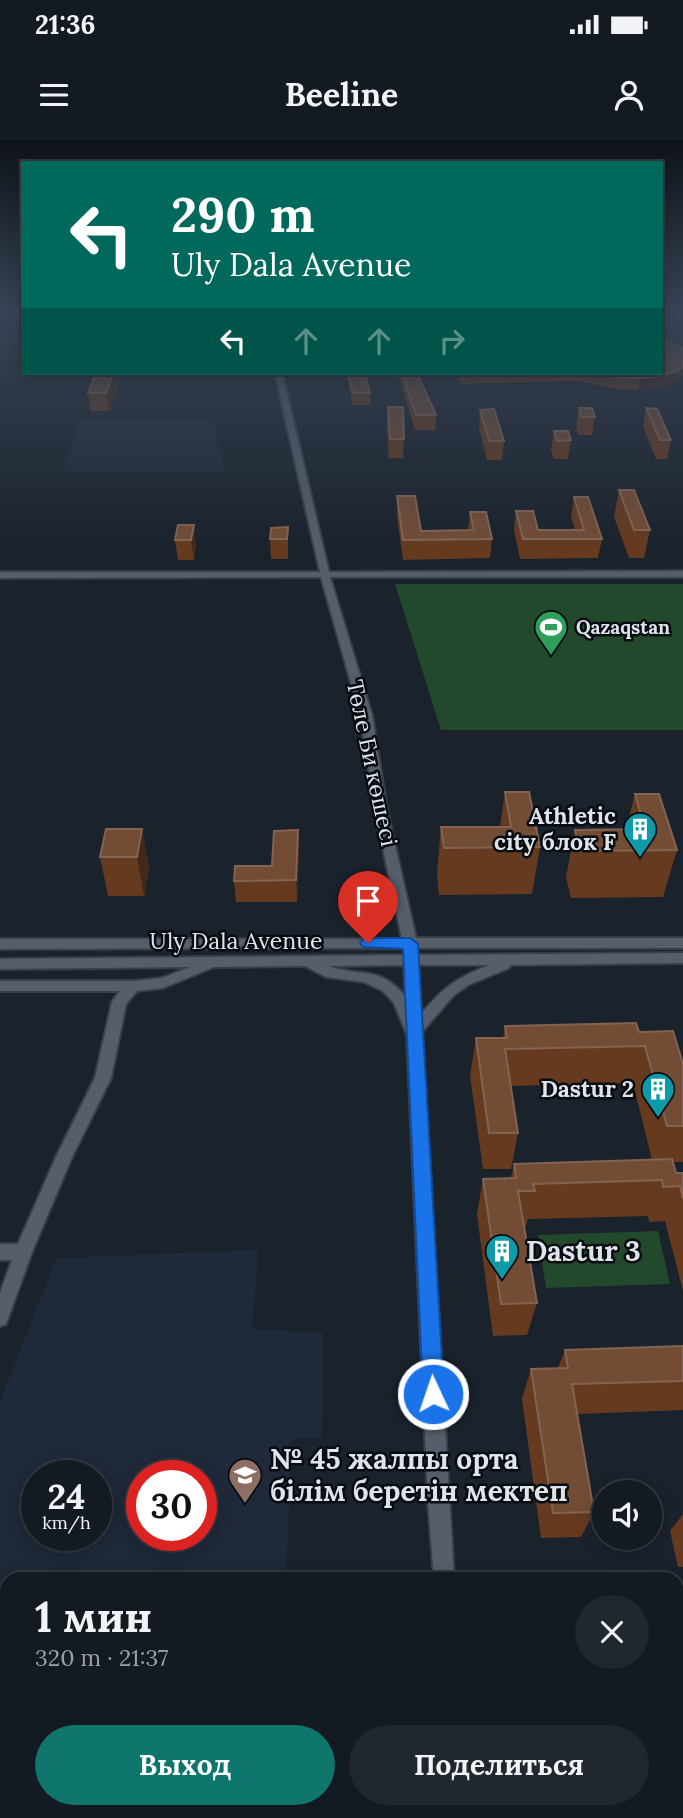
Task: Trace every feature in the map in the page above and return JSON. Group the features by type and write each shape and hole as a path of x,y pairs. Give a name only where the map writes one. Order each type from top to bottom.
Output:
{"street":[{"name":"Төле Би көшесі","path":"282,391 325,575 366,715 381,810 410,952 444,1572"},
{"path":"0,575 683,574"},
{"name":"Uly Dala Avenue","path":"0,944 410,952 683,943"},
{"name":"Uly Dala Avenue","path":"0,964 307,962 410,952 514,960 683,958"},
{"path":"307,962 331,973 366,977 388,987 400,1000 413,1032 441,1000 463,981 514,960"},
{"path":"0,986 133,986 163,983 219,962"},
{"path":"0,1318 23,1252 64,1157 103,1078 119,1002 133,986"},
{"path":"0,1252 23,1252"}],"shaded area":[{"path":"81,419 213,419 224,472 63,472"},
{"name":"№ 45 жалпы орта білім беретін мектеп","path":"259,1250 252,1329 323,1333 322,1439 292,1439 286,1572 0,1572 0,1402 56,1258"}],"green space":[{"name":"Qazaqstan","path":"395,584 683,584 683,730 441,730"},
{"path":"658,1231 670,1284 546,1288 538,1235"}],"building":[{"path":"408,391 425,391 436,415 416,415"},
{"path":"388,407 403,407 404,439 390,439"},
{"path":"579,408 592,408 595,417 581,417"},
{"path":"646,408 657,409 671,440 660,440"},
{"path":"494,409 504,441 489,441 480,410"},
{"path":"554,431 568,431 571,440 557,441"},
{"path":"619,490 634,490 650,530 634,530"},
{"path":"397,496 415,496 421,531 474,530 470,512 486,512 492,539 403,540"},
{"path":"574,497 588,497 602,539 523,539 516,511 533,511 538,530 584,530"},
{"path":"178,525 194,525 191,540 175,540"},
{"path":"288,527 287,539 270,539 271,528"},
{"path":"505,792 529,792 540,847 444,848 441,827 511,827"},
{"path":"635,794 659,794 677,850 580,851 575,830 645,829"},
{"path":"106,829 142,829 137,857 100,857"},
{"path":"298,830 296,880 234,881 235,866 272,866 274,831"},
{"path":"636,1023 639,1032 673,1031 683,1064 683,1126 667,1126 645,1046 505,1049 518,1133 489,1133 476,1038 507,1038 505,1026"},
{"path":"672,1159 676,1173 683,1173 683,1198 680,1186 663,1187 662,1180 533,1184 535,1191 518,1191 537,1303 501,1304 483,1179 516,1178 514,1164"},
{"path":"683,1346 683,1381 572,1384 592,1512 553,1513 531,1369 568,1368 565,1350"}],"place":[{"name":"Qazaqstan","path":"551,657"},
{"name":"Athletic city блок F","path":"640,859"},
{"name":"Dastur 2","path":"658,1119"},
{"name":"Dastur 3","path":"502,1281"},
{"name":"№ 45 жалпы орта білім беретін мектеп","path":"245,1505"}],"route":[{"path":"368,943 410,944 433,1394"}]}
